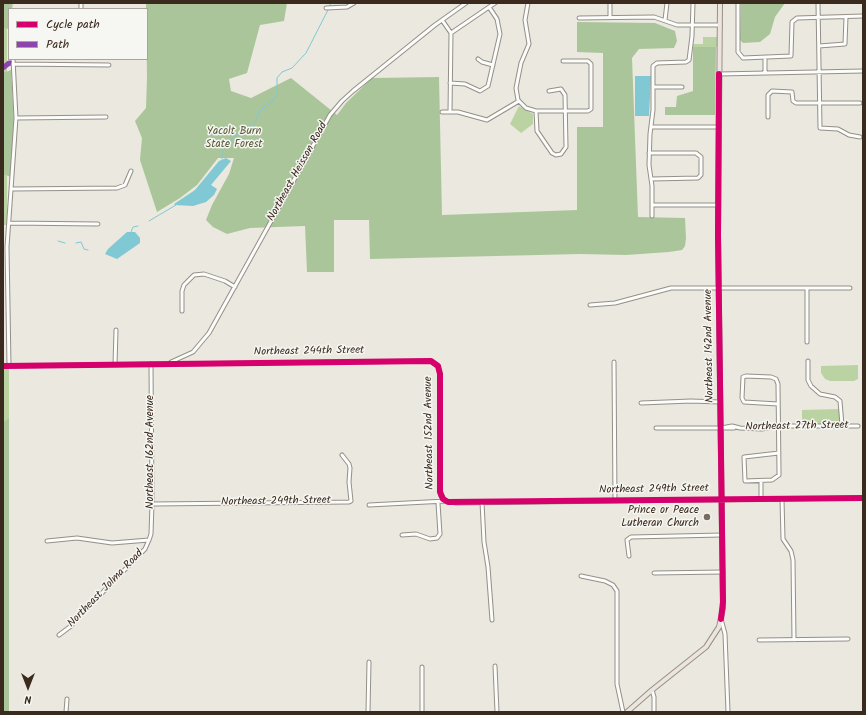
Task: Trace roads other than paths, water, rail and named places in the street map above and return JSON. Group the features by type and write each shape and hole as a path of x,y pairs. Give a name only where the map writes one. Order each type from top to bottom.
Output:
{"main road":[{"name":"Northeast 142nd Avenue","path":"720,3 718,205 723,572 723,602 721,619"},
{"path":"627,712 652,690 702,651 716,632 721,619"}],"street":[{"path":"326,8 347,7 354,3"},
{"name":"Northeast Heisson Road","path":"163,364 186,357 204,342 330,115 342,101 442,20 466,3"},
{"path":"451,33 496,3"},
{"path":"528,3 525,20 529,44 521,63 516,88 519,101 528,109 536,111 591,109 591,65 588,61 563,61"},
{"path":"610,3 610,17"},
{"path":"665,20 667,3"},
{"path":"652,216 649,153 653,110 653,68 655,64 688,61 693,3"},
{"path":"738,3 738,52 739,56 743,58 790,56 791,24 793,19 799,17 863,16"},
{"path":"818,3 820,128 838,129 849,135 860,136"},
{"path":"450,83 465,84 475,90 481,91 487,88 500,34 497,19 489,7"},
{"path":"579,18 654,17 677,25 720,25"},
{"path":"819,46 845,44 846,17"},
{"path":"442,20 451,33 450,112"},
{"path":"765,57 765,73"},
{"path":"478,59 482,62 493,65"},
{"path":"9,366 7,264 16,118 13,60"},
{"path":"13,64 109,65"},
{"path":"719,74 863,71"},
{"path":"653,87 682,87"},
{"path":"536,111 537,131 552,153 558,155 563,153 566,147 566,111 564,92 559,89 549,91"},
{"path":"768,117 769,92 792,92 794,102 860,102"},
{"path":"442,112 450,112 485,121 519,101"},
{"path":"16,118 106,117"},
{"path":"651,127 719,127"},
{"path":"649,153 699,155 699,178 651,179"},
{"path":"12,189 117,188 124,185 131,171"},
{"path":"652,205 718,205"},
{"path":"10,223 98,224"},
{"path":"182,311 182,291 184,285 194,275 204,274 225,281 235,287"},
{"path":"590,305 615,303 671,288 850,288"},
{"path":"807,288 807,342"},
{"path":"115,365 116,330"},
{"path":"186,357 189,362 193,364"},
{"name":"Northeast 244th Street","path":"163,364 431,361 436,364"},
{"path":"808,361 808,380 811,386 820,394 835,397 840,401 842,425"},
{"path":"614,362 615,501"},
{"name":"Northeast 162nd Avenue","path":"149,540 152,504 151,364"},
{"path":"3,366 163,364"},
{"name":"Northeast 152nd Avenue","path":"436,364 440,374 440,492 446,501"},
{"path":"778,404 747,403 743,401 743,377 771,377 776,379 778,384 779,426 779,453 779,473 778,477 774,479 746,482 744,479 744,457 779,453"},
{"path":"641,403 691,401 720,402"},
{"name":"Northeast 27th Street","path":"656,428 858,426"},
{"name":"Northeast 249th Street","path":"152,504 349,502 351,501 349,482 350,468 342,455"},
{"path":"761,481 761,499"},
{"name":"Northeast 249th Street","path":"369,505 438,503 446,501 482,502 863,498"},
{"path":"782,499 783,539 791,551 793,560 794,640"},
{"path":"482,502 484,542 488,567 492,620"},
{"name":"Northeast 152nd Avenue","path":"402,535 416,534 430,539 437,538 440,534 438,503"},
{"path":"629,556 627,540 631,537 722,535"},
{"path":"47,541 78,538 112,543 149,540"},
{"name":"Northeast Jolma Road","path":"59,635 71,626 81,612 99,596 145,549 149,540"},
{"path":"654,573 723,572"},
{"path":"580,576 605,580 613,585 617,591 617,684 623,712"},
{"name":"Northeast 142nd Avenue","path":"721,619 725,634 728,712"},
{"path":"759,640 848,639"},
{"path":"368,712 369,662"},
{"path":"495,666 497,712"},
{"path":"422,667 422,712"},
{"path":"652,690 654,697 654,712"},
{"path":"66,712 67,699"}],"water":[{"path":"635,76 651,76 649,116 635,116"},
{"path":"226,158 231,161 211,185 217,189 214,195 206,202 193,206 174,204 195,190 219,161"},
{"path":"127,232 135,232 140,238 140,243 117,259 105,254 108,249"}],"waterway":[{"path":"329,7 331,3"},
{"path":"222,159 222,147 246,127 252,127 259,112 265,106 270,104 277,95 277,78 282,72 292,68 306,53 328,10"},
{"path":"149,221 176,205"},
{"path":"131,232 133,227 138,226"},
{"path":"58,241 65,243"},
{"path":"76,243 81,242 84,249 88,250"}],"place":[{"name":"Prince or Peace Lutheran Church","path":"707,517"}],"park label":[{"name":"Yacolt Burn State Forest","path":"234,138"}]}
